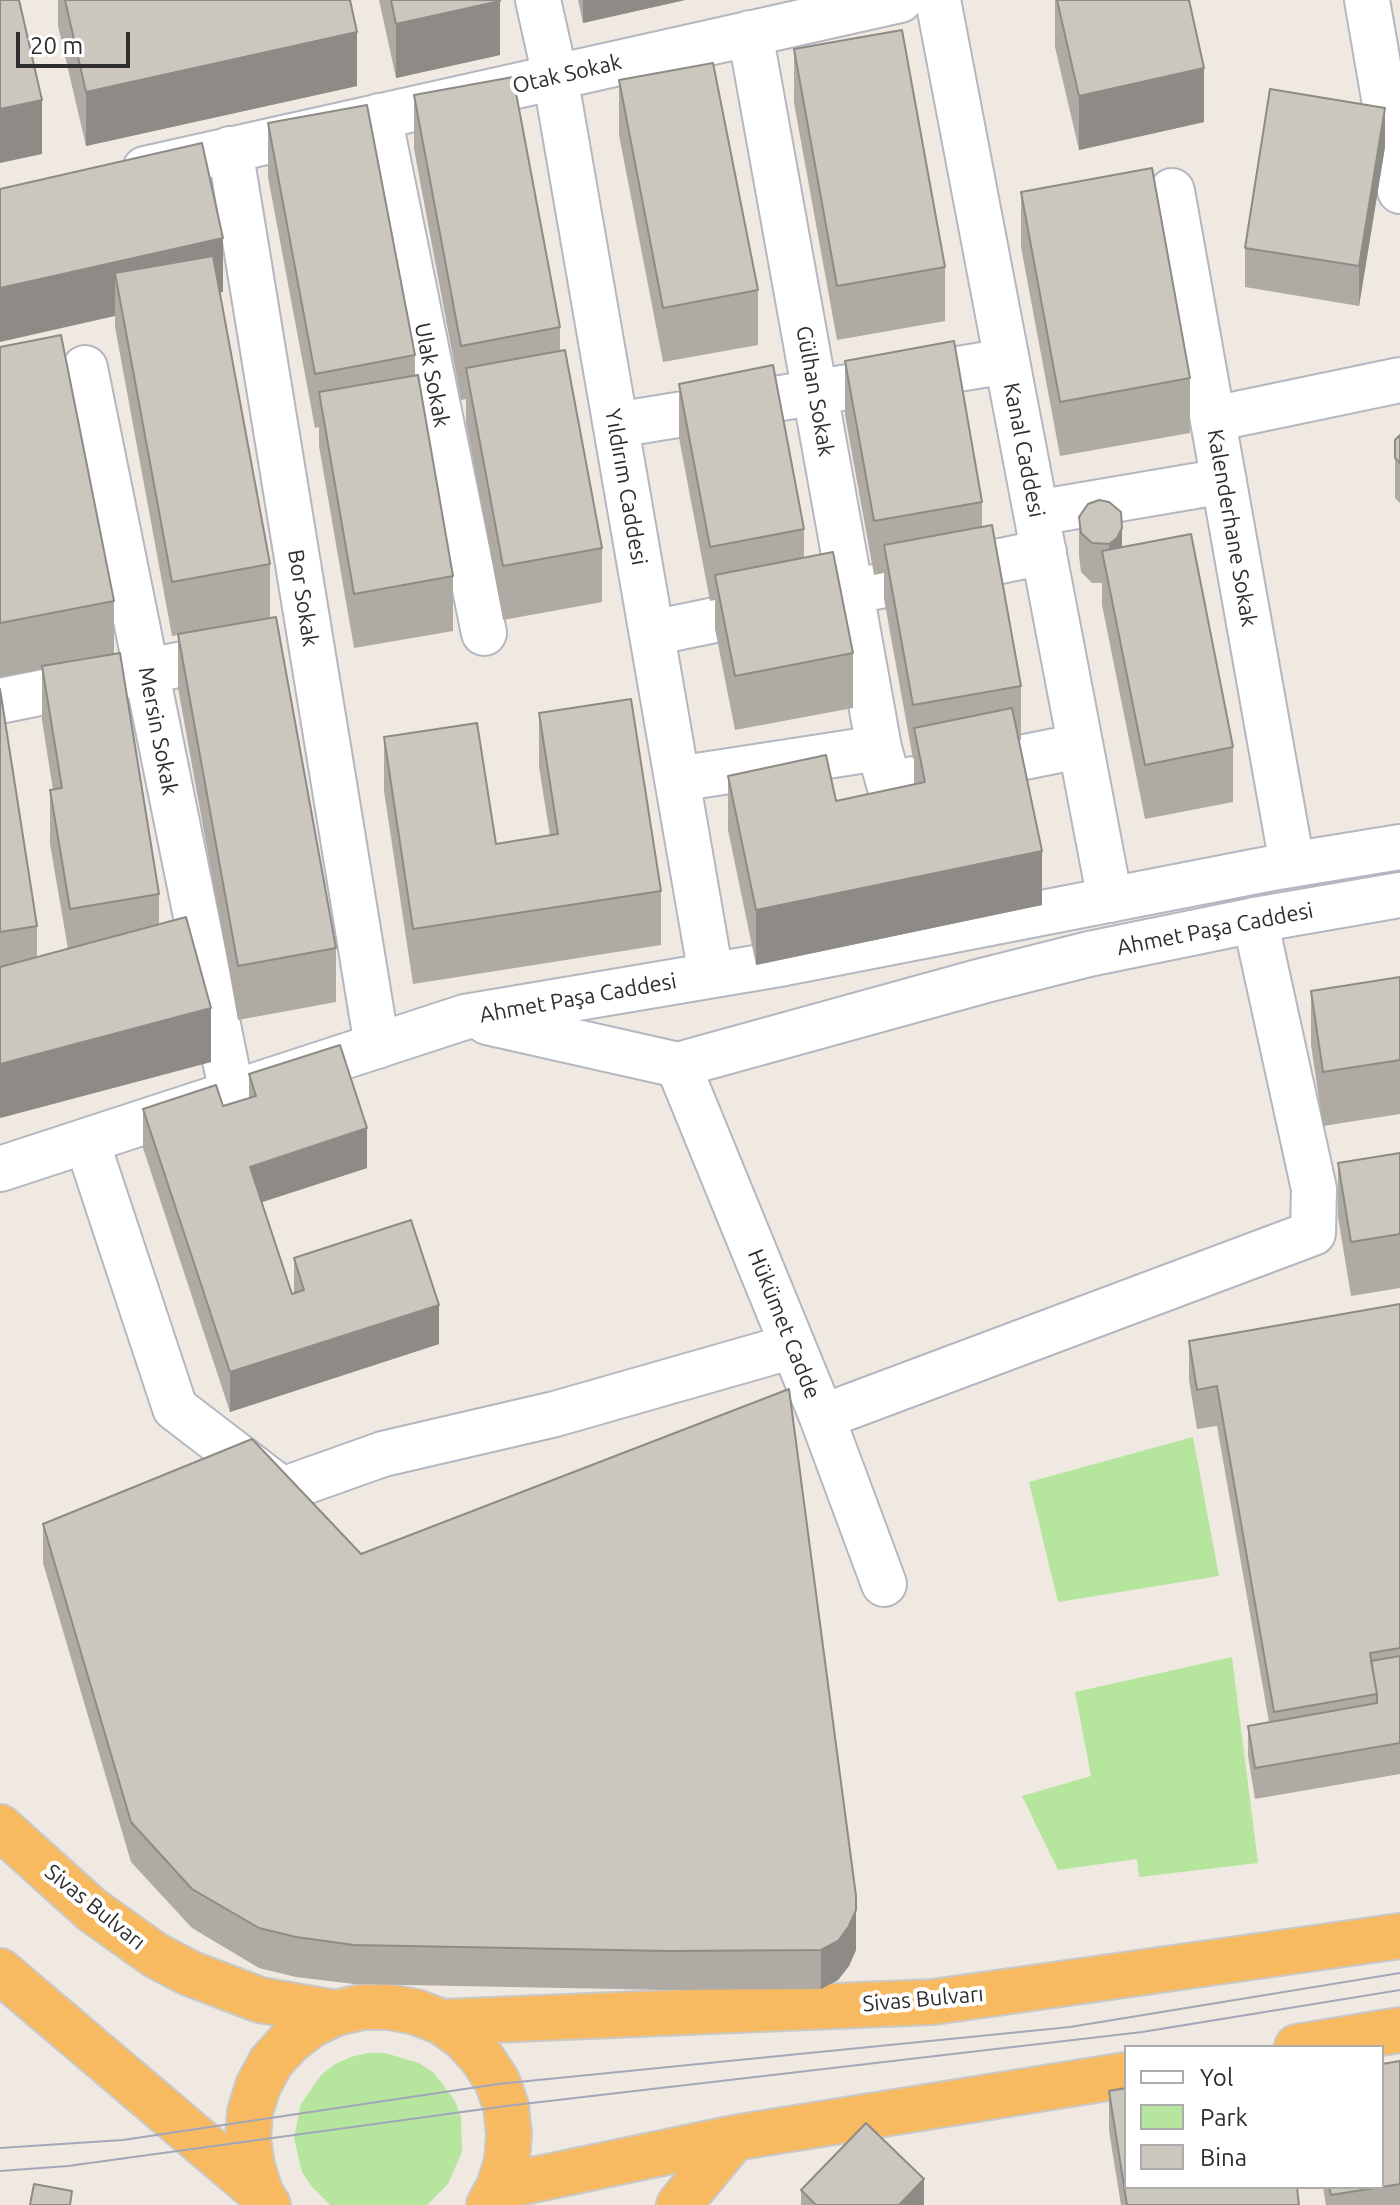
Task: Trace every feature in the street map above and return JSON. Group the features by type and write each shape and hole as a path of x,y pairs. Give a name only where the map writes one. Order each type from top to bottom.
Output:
{"highway":[{"name":"Sivas Bulvarı","path":"0,1827 92,1910 155,1955 189,1973 260,2000 336,2013"},
{"name":"Sivas Bulvarı","path":"442,2022 933,2002 1400,1936"},
{"path":"0,1971 264,2198"},
{"path":"264,2198 252,2166 248,2142 250,2112 258,2086 271,2062 289,2042 311,2025 336,2013 362,2007 389,2007 416,2012 442,2022 464,2038 482,2058 497,2081 506,2106 509,2134 507,2161 494,2196"},
{"path":"1309,2045 1400,2030"},
{"path":"494,2196 734,2138 1124,2075"},
{"path":"679,2205 734,2138"}],"street":[{"name":"Yıldırım Caddesi","path":"538,0 555,76 711,975"},
{"name":"Otak Sokak","path":"107,178 900,0"},
{"name":"Kanal Caddesi","path":"938,0 1110,900"},
{"path":"1367,0 1400,191"},
{"name":"Gülhan Sokak","path":"750,33 879,748 889,784 1080,746"},
{"name":"Ulak Sokak","path":"379,116 484,633"},
{"name":"Bor Sokak","path":"230,149 377,1046"},
{"name":"Kalenderhane Sokak","path":"1172,191 1292,864"},
{"path":"616,425 1007,361"},
{"name":"Mersin Sokak","path":"85,368 232,1094"},
{"path":"1213,419 1400,380"},
{"path":"652,633 851,592 1040,532 1224,481"},
{"path":"0,701 310,638"},
{"path":"677,779 879,748"},
{"name":"Ahmet Paşa Caddesi","path":"465,1017 711,975 1292,864 1400,847"},
{"name":"Ahmet Paşa Caddesi","path":"465,1017 678,1065 1089,954 1255,920 1400,895"},
{"path":"822,1417 1313,1233 1314,1189 1255,920"},
{"path":"0,1169 465,1017"},
{"name":"Hükümet Cadde","path":"678,1065 822,1417 884,1584"},
{"path":"87,1142 175,1408 282,1490 383,1454 555,1414 793,1346"},
{"path":"1314,1189 1357,1179"}],"green space":[{"path":"1193,1437 1219,1576 1058,1602 1029,1482"},
{"path":"1232,1657 1258,1863 1139,1877 1137,1859 1058,1870 1022,1796 1091,1776 1075,1692"},
{"path":"368,2053 385,2053 419,2063 434,2073 455,2101 461,2117 462,2152 448,2184 427,2205 330,2205 302,2172 294,2138 301,2104 321,2075 335,2064"}],"building":[{"path":"0,0 19,0 42,100 0,109"},
{"path":"65,0 350,0 357,32 86,92"},
{"path":"391,0 500,0 500,1 396,24"},
{"path":"1057,0 1189,0 1204,68 1079,96"},
{"path":"902,30 945,267 837,286 794,49"},
{"path":"713,63 758,290 663,308 619,80"},
{"path":"513,77 560,327 461,346 414,95"},
{"path":"1270,89 1385,108 1359,266 1245,248"},
{"path":"367,105 415,355 315,374 268,123"},
{"path":"202,143 223,238 0,288 0,189"},
{"path":"1152,168 1190,378 1060,402 1021,192"},
{"path":"213,256 270,564 172,582 115,273"},
{"path":"61,335 114,601 0,623 0,347"},
{"path":"954,341 982,502 874,521 845,361"},
{"path":"565,350 602,548 503,566 466,368"},
{"path":"773,365 804,529 710,547 679,384"},
{"path":"418,375 453,576 354,594 319,392"},
{"path":"1400,435 1400,463 1395,458 1395,440"},
{"path":"1099,500 1109,502 1121,512 1122,528 1117,538 1109,544 1092,543 1081,533 1079,517 1088,504"},
{"path":"992,525 1021,686 913,705 884,545"},
{"path":"1191,534 1233,747 1145,765 1102,551"},
{"path":"833,552 853,653 735,676 715,575"},
{"path":"276,617 336,948 238,966 178,634"},
{"path":"120,653 159,894 70,909 50,790 62,788 42,666"},
{"path":"0,689 37,926 0,932"},
{"path":"631,699 661,891 413,929 384,737 477,723 496,844 558,834 539,713"},
{"path":"1012,708 1042,851 756,910 728,776 826,755 836,801 925,782 914,728"},
{"path":"186,917 211,1008 0,1064 0,967"},
{"path":"1400,977 1400,1060 1323,1072 1311,991"},
{"path":"340,1045 367,1128 250,1167 292,1294 304,1290 294,1258 411,1220 439,1305 230,1372 143,1109 216,1085 223,1106 256,1096 249,1074"},
{"path":"1400,1153 1400,1234 1351,1242 1338,1163"},
{"path":"1400,1304 1400,1648 1370,1653 1377,1694 1274,1712 1217,1386 1197,1390 1189,1341"},
{"path":"789,1389 856,1896 856,1910 838,1941 821,1950 668,1951 354,1945 296,1937 259,1928 192,1889 131,1822 43,1524 252,1439 361,1554"},
{"path":"1400,1656 1400,1743 1255,1768 1248,1726 1377,1703 1371,1661"},
{"path":"1400,2061 1400,2184 1384,2187 1384,2064"},
{"path":"1124,2088 1124,2186 1109,2091"},
{"path":"866,2123 924,2179 899,2205 816,2205 801,2190"},
{"path":"34,2184 72,2191 70,2205 30,2205"},
{"path":"1124,2189 1297,2189 1299,2205 1127,2205"},
{"path":"1330,2189 1368,2189 1331,2195"}],"tram line":[{"path":"0,2148 123,2140 498,2084 1070,2027 1400,1973"},
{"path":"0,2171 68,2166 506,2106 1142,2032 1400,1990"}]}
